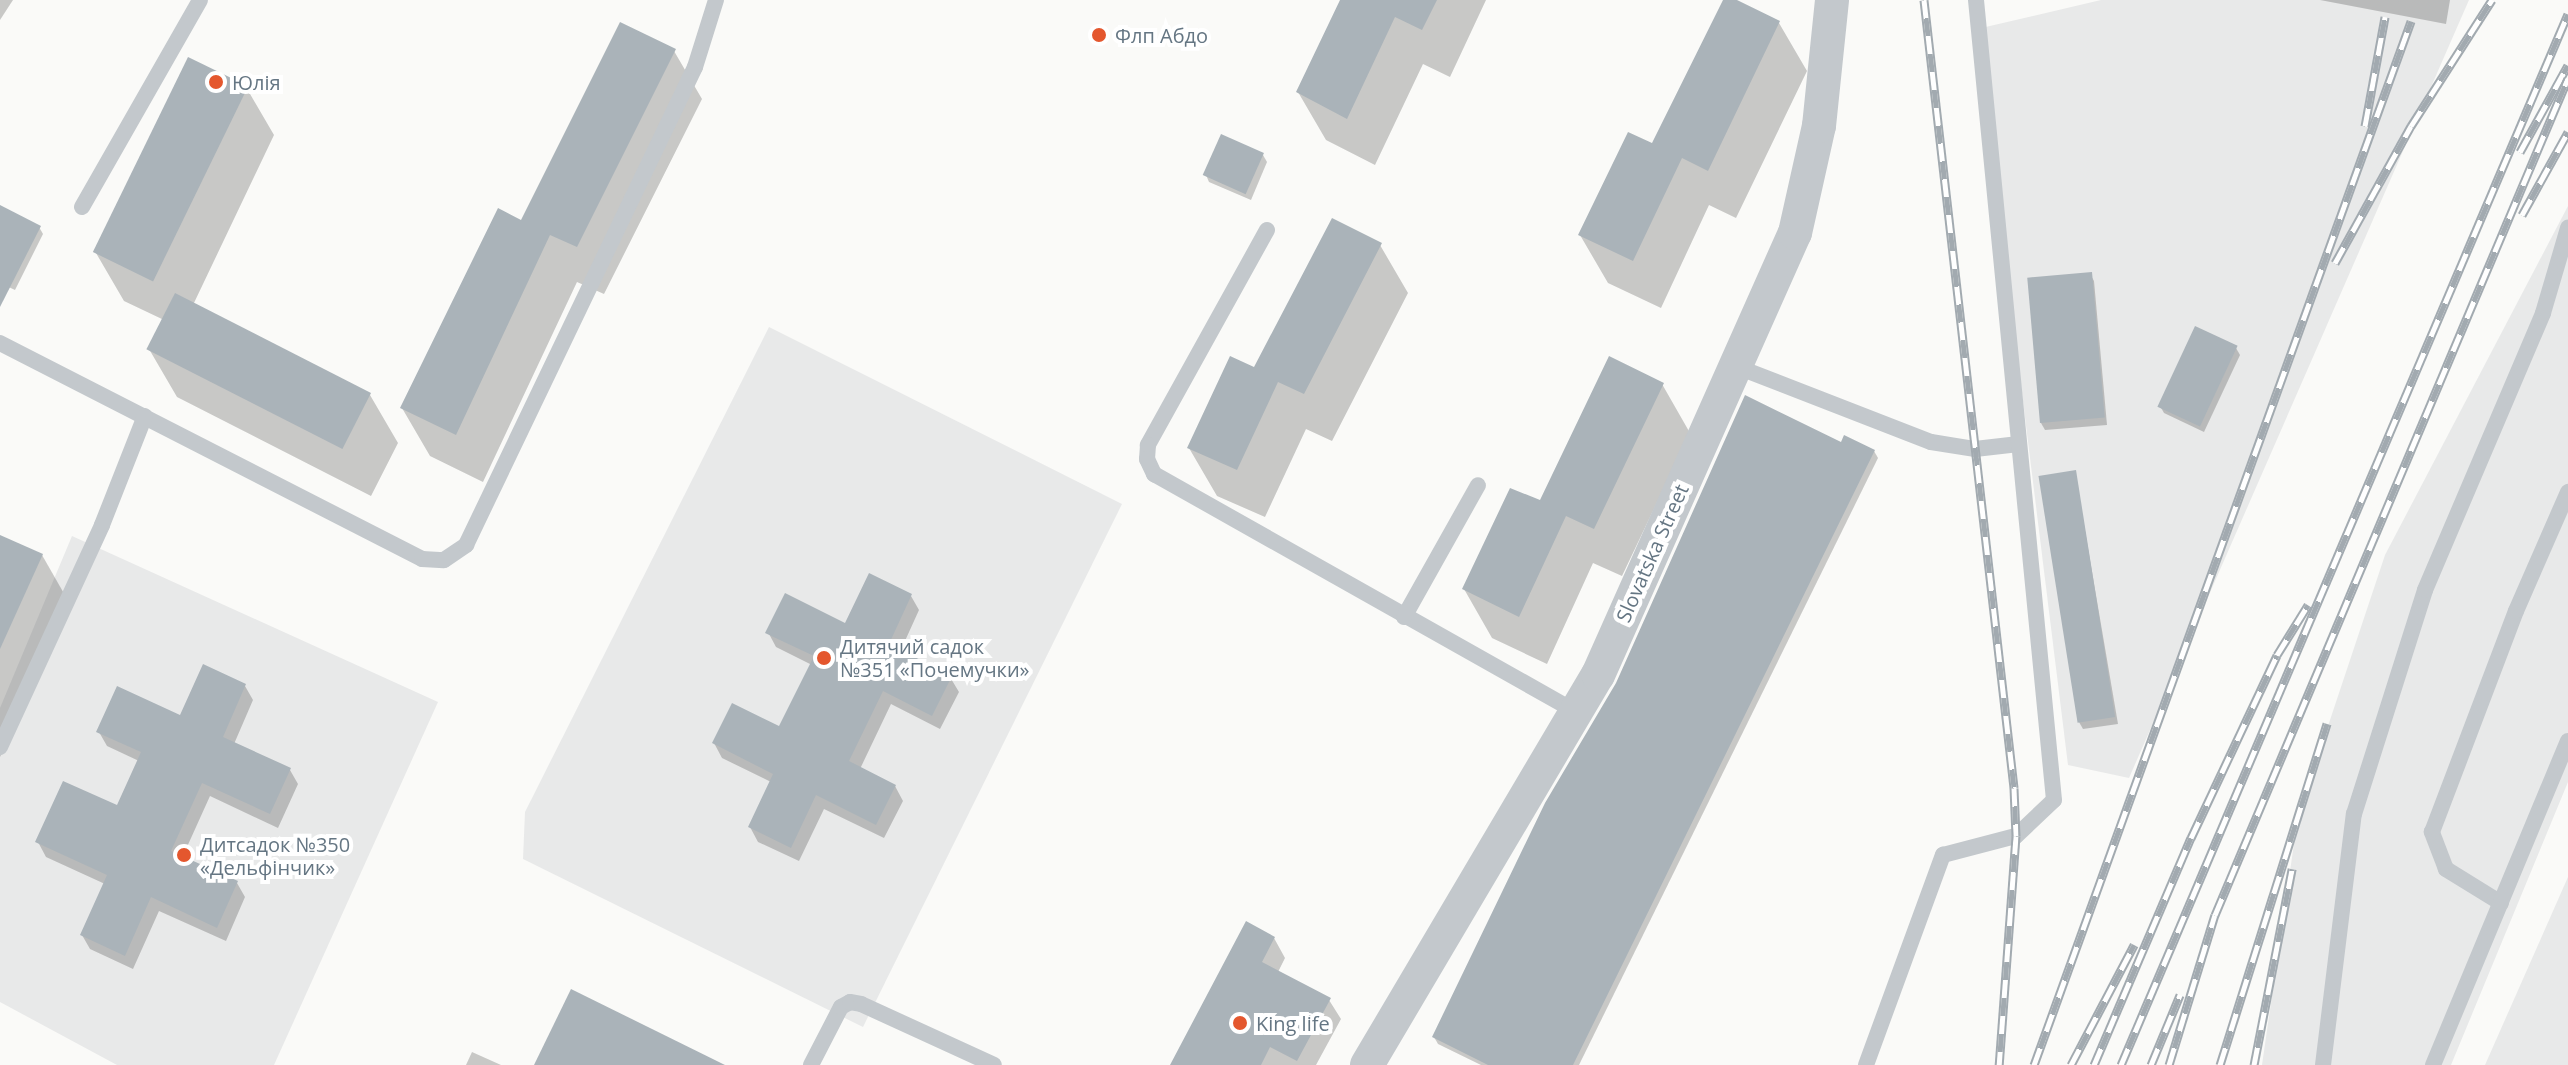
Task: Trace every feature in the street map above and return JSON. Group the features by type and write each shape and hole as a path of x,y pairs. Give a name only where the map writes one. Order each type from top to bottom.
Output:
{"street":[{"name":"Slovatska Street","path":"1367,1065 1598,675 1795,233 1819,126 1832,0"}],"lane":[{"path":"82,207 200,0"},
{"path":"0,343 422,559 444,560 466,545 695,67 716,0"},
{"path":"1866,1065 1943,855 2016,836 2054,800 1976,0"},
{"path":"2323,1065 2354,814 2425,590 2543,313 2568,228"},
{"path":"1267,230 1148,445 1147,459 1154,474 1576,712"},
{"path":"1735,366 1931,442 1975,449 2019,444"},
{"path":"0,747 102,525 145,416"},
{"path":"1404,617 1478,485"},
{"path":"2501,903 2446,869 2432,832 2516,611 2568,492"},
{"path":"2433,1065 2568,741"},
{"path":"811,1065 841,1007 850,1002 861,1004 994,1065"}],"shaded area":[{"path":"2101,0 2469,0 2129,778 2068,765 1977,29"},
{"path":"2568,206 2568,782 2451,1065 2262,1065 2298,816 2385,555"},
{"name":"Дитячий садок №351 «Почемучки»","path":"769,327 1122,504 863,1027 523,859 525,812"},
{"name":"Дитсадок №350 «Дельфінчик»","path":"72,536 438,702 274,1065 117,1065 0,1002 0,708"},
{"path":"2568,877 2568,1065 2485,1065"}],"building":[{"path":"1340,0 1437,0 1422,30 1395,17 1347,119 1296,92"},
{"path":"1723,0 1737,0 1780,21 1708,171 1682,158 1633,261 1578,235 1628,132 1652,143"},
{"path":"620,22 676,49 577,247 550,235 456,435 400,408 498,208 521,220"},
{"path":"188,57 248,86 153,281 93,252"},
{"path":"1221,134 1264,153 1246,194 1203,175"},
{"path":"0,205 41,226 0,307"},
{"path":"1332,218 1382,243 1304,394 1278,382 1237,470 1187,448 1230,356 1254,367"},
{"path":"2092,272 2105,417 2040,423 2027,278"},
{"path":"175,293 371,393 342,449 146,349"},
{"path":"2195,326 2238,346 2200,427 2157,407"},
{"path":"1609,356 1664,383 1594,529 1566,516 1519,617 1462,589 1510,488 1540,500"},
{"path":"1745,395 1841,442 1844,435 1875,450 1573,1065 1488,1065 1432,1037 1545,803 1616,683"},
{"path":"2076,470 2115,717 2078,723 2038,476"},
{"path":"0,535 43,554 0,649"},
{"path":"869,573 912,594 889,644 952,676 932,716 883,691 849,761 896,785 876,825 816,795 791,848 748,827 773,774 712,743 732,703 779,726 814,656 765,633 785,593 845,623"},
{"path":"203,664 246,684 223,737 291,768 270,814 202,783 171,851 238,881 217,928 151,897 125,956 80,935 107,875 35,842 63,781 117,805 141,752 96,732 117,686 180,715"},
{"path":"1246,921 1275,937 1262,962 1331,998 1297,1061 1270,1047 1261,1065 1170,1065"},
{"path":"571,989 725,1065 534,1065"}],"railway":[{"path":"1924,0 2014,788 2016,836 1999,1065"},
{"path":"2335,263 2411,126 2492,0"},
{"path":"2121,1065 2568,14"},
{"path":"2365,126 2385,17"},
{"path":"2034,1065 2411,21"},
{"path":"2520,152 2568,65"},
{"path":"2169,1065 2215,915 2568,78"},
{"path":"2522,215 2568,132"},
{"path":"2094,1065 2191,838 2277,655 2308,605"},
{"path":"2220,1065 2327,723"},
{"path":"2254,1065 2292,869"},
{"path":"2071,1065 2134,945"},
{"path":"2151,1065 2180,995"}],"place":[{"name":"Флп Абдо","path":"1099,35"},
{"name":"Юлія","path":"216,82"},
{"name":"Дитячий садок №351 «Почемучки»","path":"824,658"},
{"name":"Дитсадок №350 «Дельфінчик»","path":"184,855"},
{"name":"King life","path":"1240,1023"}]}
